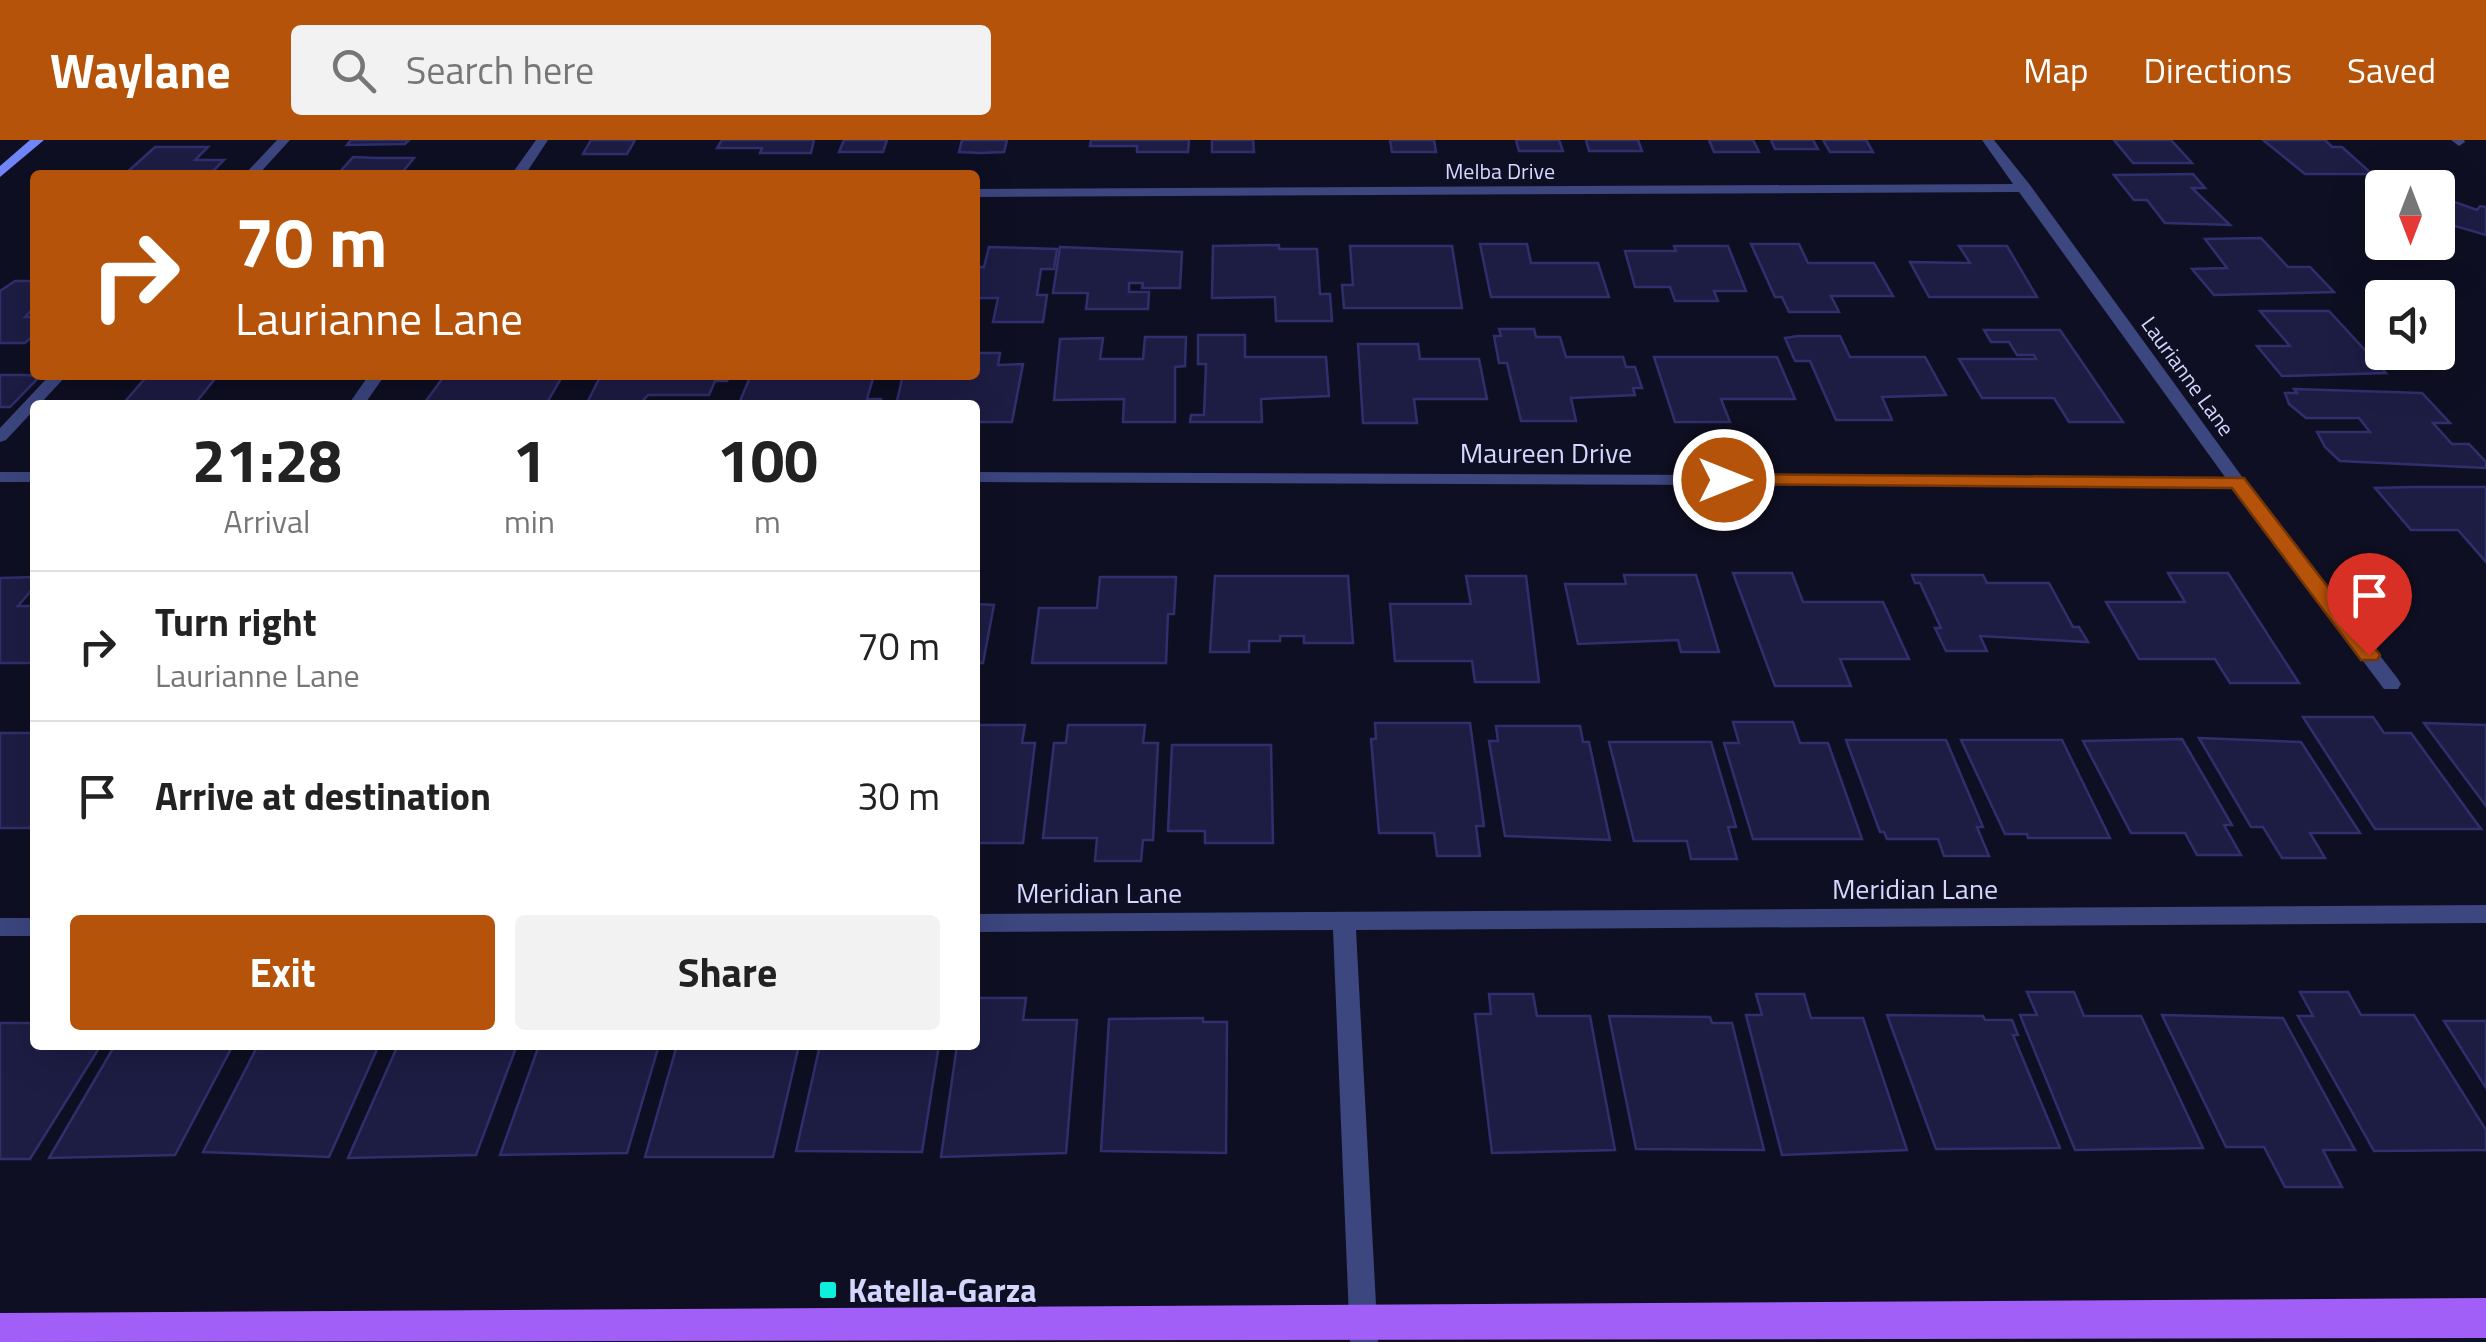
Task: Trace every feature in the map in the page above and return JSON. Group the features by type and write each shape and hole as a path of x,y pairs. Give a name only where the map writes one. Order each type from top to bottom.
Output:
{"main road":[{"path":"0,1333 1364,1333 2486,1318"}],"street":[{"path":"0,173 38,140"},
{"path":"256,170 284,140"},
{"path":"521,170 542,140"},
{"name":"Laurianne Lane","path":"1988,140 2237,482 2391,684"},
{"name":"Melba Drive","path":"980,192 2025,188"},
{"path":"35,400 54,380"},
{"path":"0,437 30,405"},
{"path":"0,477 30,477"},
{"name":"Maureen Drive","path":"980,477 2237,482"},
{"name":"Meridian Lane","path":"980,923 2486,914"},
{"path":"1344,922 1364,1333"},
{"path":"0,927 30,927"}],"building":[{"path":"351,140 409,140 405,144 347,145"},
{"path":"591,140 635,140 627,154 583,154"},
{"path":"722,140 814,140 811,153 760,153 762,148 717,148"},
{"path":"844,140 887,140 883,152 839,152"},
{"path":"962,140 1007,140 1004,152 981,153 959,152"},
{"path":"1091,140 1189,140 1188,152 1137,152 1137,146 1090,146"},
{"path":"1212,140 1253,140 1254,152 1212,152"},
{"path":"1390,140 1434,140 1436,152 1392,152"},
{"path":"1516,140 1559,140 1563,151 1519,151"},
{"path":"1586,140 1638,140 1642,151 1589,151"},
{"path":"1709,140 1753,140 1759,152 1714,152"},
{"path":"1771,140 1813,140 1818,149 1775,149"},
{"path":"1823,140 1866,140 1873,152 1830,152"},
{"path":"2114,140 2171,140 2192,163 2133,163"},
{"path":"2263,140 2325,140 2332,147 2342,147 2368,170 2365,174 2305,174"},
{"path":"155,147 208,147 195,160 224,160 214,170 130,170"},
{"path":"353,157 414,158 404,170 342,170"},
{"path":"2193,174 2205,188 2192,188 2230,225 2165,223 2147,200 2134,200 2114,175"},
{"path":"2455,202 2477,210 2486,207 2486,235 2455,226"},
{"path":"2261,238 2288,267 2310,267 2334,292 2214,295 2192,269 2227,268 2205,239"},
{"path":"1480,244 1527,244 1531,263 1598,263 1609,297 1491,297"},
{"path":"1751,244 1799,244 1808,263 1874,263 1893,296 1831,296 1839,312 1789,312 1782,297 1775,297"},
{"path":"1279,245 1279,249 1317,249 1320,294 1330,294 1332,321 1276,321 1275,297 1212,298 1213,246"},
{"path":"1350,246 1452,246 1462,308 1344,308 1342,285 1353,285"},
{"path":"1674,246 1728,246 1746,291 1714,291 1718,301 1675,301 1670,287 1635,287 1625,251 1676,251"},
{"path":"1959,246 2007,246 2037,297 1929,297 1910,262 1970,263"},
{"path":"989,247 1057,249 1054,269 1041,269 1037,295 1047,295 1043,322 993,322 998,298 980,298 980,267 984,267"},
{"path":"1060,247 1182,252 1180,288 1142,288 1143,283 1129,283 1129,292 1149,292 1148,309 1086,309 1088,293 1053,293"},
{"path":"15,281 30,281 30,312 25,317 30,317 30,338 25,343 0,343 0,291"},
{"path":"2260,311 2329,311 2365,350 2365,370 2386,373 2282,376 2257,346 2290,346"},
{"path":"1499,329 1534,329 1536,337 1560,337 1566,357 1623,357 1626,367 1635,367 1642,388 1633,388 1635,395 1571,398 1576,421 1521,421 1507,363 1499,363 1494,336 1501,336"},
{"path":"1984,330 2060,330 2123,422 2069,422 2054,398 1982,398 1959,359 2036,359 2034,355 2017,355 2009,342 1991,342"},
{"path":"1198,335 1245,335 1245,357 1326,357 1329,396 1261,399 1262,422 1190,422 1191,415 1204,415 1206,364 1198,364"},
{"path":"1840,336 1850,357 1925,357 1946,395 1882,397 1892,420 1836,420 1810,361 1795,361 1785,338"},
{"path":"1145,337 1186,337 1185,366 1175,367 1175,422 1123,422 1124,399 1054,400 1060,339 1103,338 1100,359 1143,359"},
{"path":"1358,344 1418,344 1420,359 1479,359 1487,399 1414,399 1417,423 1363,423"},
{"path":"980,353 1000,353 998,365 1023,364 1012,422 980,422 980,400 897,400 902,380 980,380"},
{"path":"1654,357 1777,357 1795,399 1721,399 1730,422 1675,422"},
{"path":"0,375 30,376 30,380 36,380 10,407 0,407"},
{"path":"144,380 214,380 198,400 126,400"},
{"path":"441,380 560,380 549,400 427,400"},
{"path":"598,380 728,380 715,381 709,395 588,400"},
{"path":"749,380 873,380 867,399 881,399 881,400 740,400"},
{"path":"2294,389 2422,393 2450,423 2433,423 2452,444 2469,444 2486,462 2486,468 2340,461 2325,447 2317,432 2370,432 2359,418 2306,418 2289,404 2285,393 2297,393"},
{"path":"2486,487 2486,562 2458,530 2411,530 2375,488"},
{"path":"1733,573 1792,573 1803,602 1883,602 1909,659 1840,659 1851,686 1775,686"},
{"path":"2168,573 2228,573 2299,683 2230,683 2215,659 2139,659 2106,602 2185,602"},
{"path":"1624,575 1696,575 1719,652 1681,652 1678,640 1578,644 1565,584 1626,584"},
{"path":"1912,575 1983,575 1987,583 2049,583 2073,627 2079,627 2088,642 1980,636 1987,651 1946,651 1935,628 1941,628 1920,583 1915,583"},
{"path":"1215,576 1348,576 1353,643 1304,643 1304,636 1280,636 1280,641 1249,641 1249,652 1210,652"},
{"path":"1466,576 1526,576 1539,682 1475,682 1472,661 1395,661 1390,604 1471,604"},
{"path":"30,577 30,592 18,606 30,606 30,663 0,663 0,578"},
{"path":"1100,577 1176,577 1174,614 1168,614 1166,663 1032,663 1039,608 1097,608"},
{"path":"980,604 994,605 983,663"},
{"path":"2303,717 2373,717 2384,733 2411,733 2481,829 2375,829"},
{"path":"1733,722 1793,722 1800,743 1828,743 1862,839 1753,839 1724,743 1739,743"},
{"path":"1375,723 1470,723 1484,826 1476,826 1480,856 1437,856 1434,833 1379,833 1371,739 1376,739"},
{"path":"2424,723 2486,725 2486,806"},
{"path":"980,725 1025,725 1022,743 1035,743 1023,843 980,843"},
{"path":"1068,725 1145,725 1143,743 1158,743 1153,840 1143,840 1141,861 1095,861 1097,838 1043,838 1054,743 1066,743"},
{"path":"1496,726 1580,726 1583,742 1589,742 1610,840 1505,836 1489,741 1498,741"},
{"path":"0,733 30,733 30,827 0,828"},
{"path":"2199,738 2301,742 2360,833 2310,833 2325,858 2282,858 2263,827 2251,827"},
{"path":"2182,739 2232,825 2224,825 2241,855 2197,855 2185,833 2131,833 2083,741"},
{"path":"1846,740 1946,740 1983,827 1977,827 1989,856 1944,856 1938,839 1887,839 1880,832"},
{"path":"1961,740 2062,740 2110,838 2028,838 2027,834 2005,834"},
{"path":"1609,742 1711,742 1736,827 1728,827 1737,859 1691,859 1687,841 1634,841"},
{"path":"1172,745 1271,745 1273,843 1205,843 1205,831 1168,831"},
{"path":"2027,992 2074,992 2084,1016 2141,1016 2203,1148 2075,1150 2020,1015 2037,1015"},
{"path":"2300,992 2348,992 2361,1015 2414,1015 2486,1130 2486,1150 2374,1151 2298,1016 2313,1016"},
{"path":"1489,994 1533,994 1537,1016 1590,1016 1615,1150 1492,1153 1475,1014 1491,1014"},
{"path":"1756,994 1804,994 1811,1018 1863,1018 1907,1150 1782,1155 1746,1015 1762,1015"},
{"path":"980,998 1026,998 1023,1020 1077,1020 1066,1153 941,1157 956,1050 980,1050"},
{"path":"1887,1015 2012,1020 2018,1035 2013,1035 2060,1148 1936,1149"},
{"path":"2162,1015 2283,1018 2355,1150 2323,1150 2342,1187 2285,1187 2264,1147 2226,1147"},
{"path":"1609,1016 1710,1017 1712,1023 1732,1023 1764,1150 1636,1149"},
{"path":"1203,1018 1203,1022 1227,1022 1226,1153 1101,1151 1109,1019"},
{"path":"2444,1021 2486,1021 2486,1088"},
{"path":"0,1023 30,1023 30,1050 98,1050 30,1159 0,1159"},
{"path":"112,1050 230,1050 175,1155 49,1158"},
{"path":"255,1050 377,1050 329,1157 203,1152"},
{"path":"396,1050 515,1050 476,1155 348,1158"},
{"path":"537,1050 658,1050 627,1153 500,1155"},
{"path":"676,1050 798,1050 773,1157 645,1157"},
{"path":"819,1050 938,1050 922,1152 796,1151"}],"place":[{"name":"Katella-Garza","path":"828,1290"}],"route":[{"path":"1724,480 2237,482 2369,655"}]}
